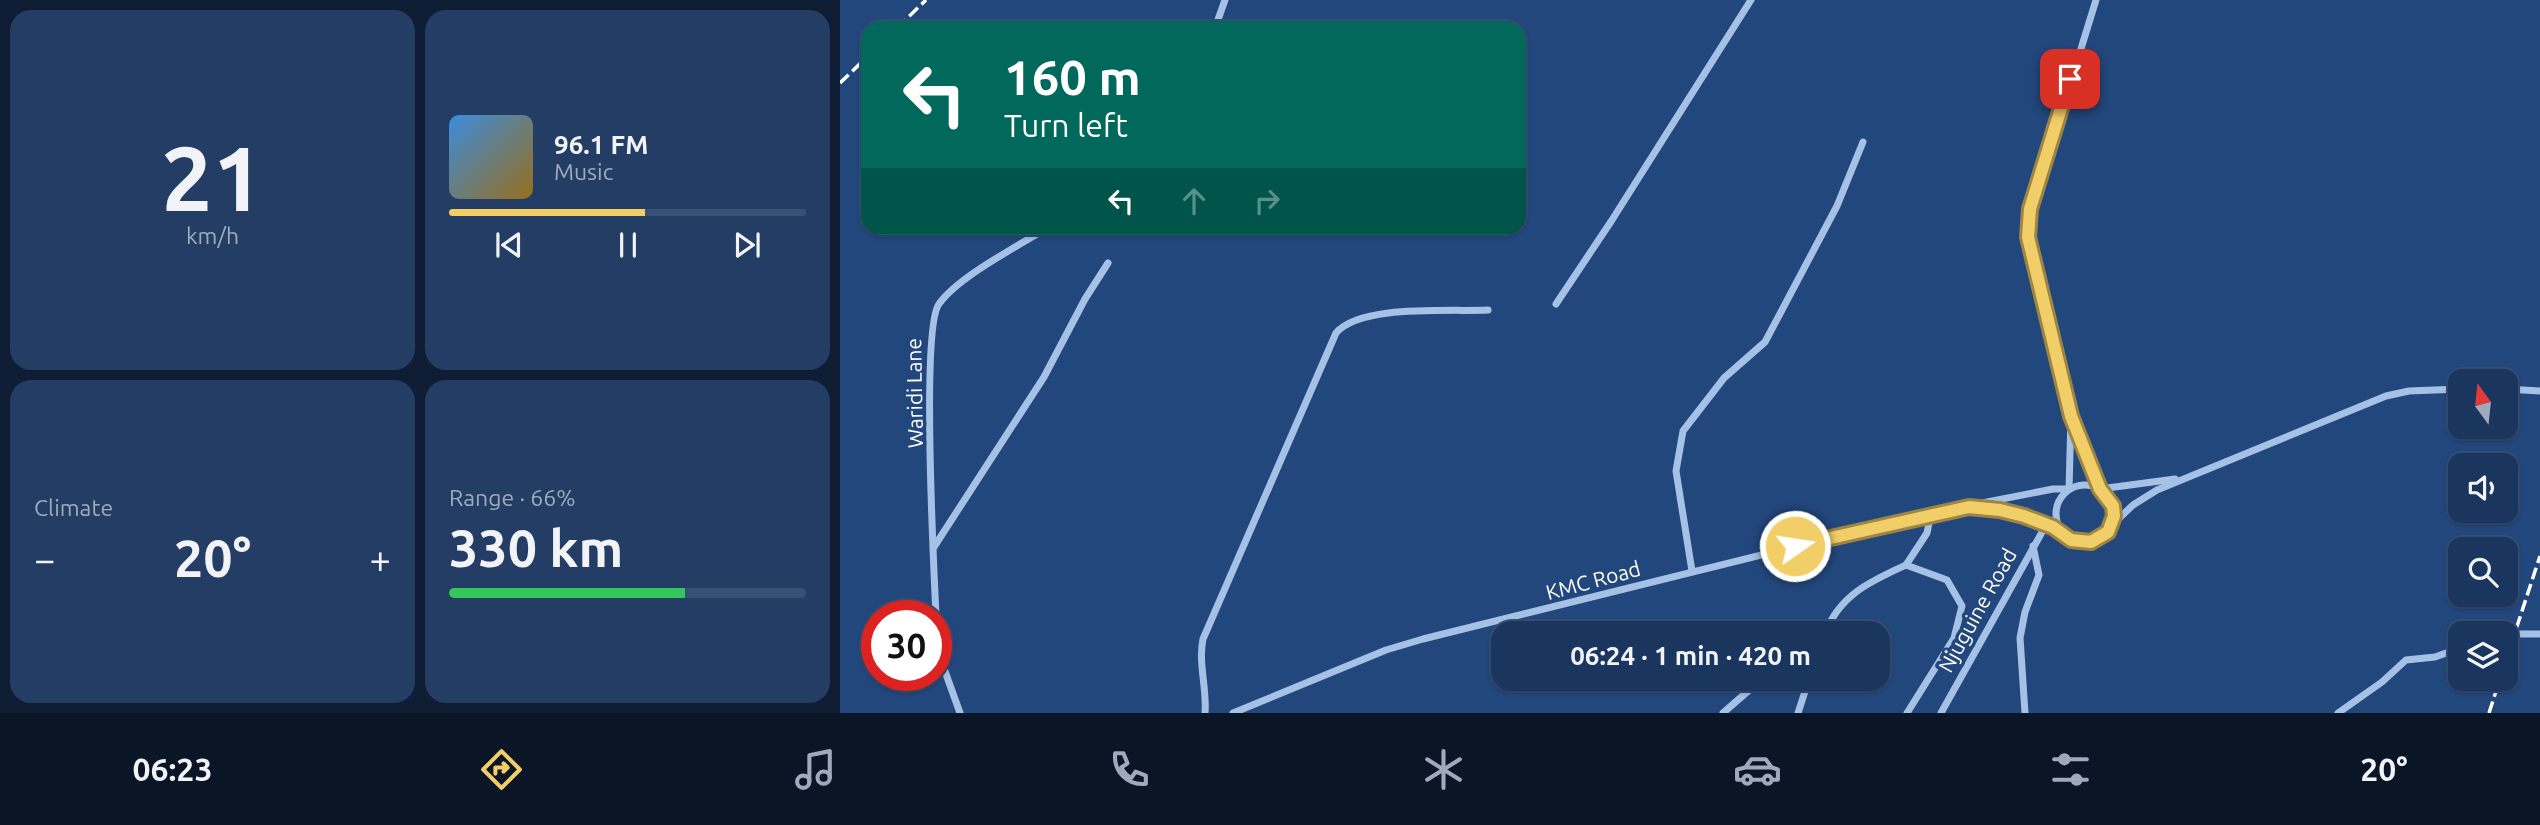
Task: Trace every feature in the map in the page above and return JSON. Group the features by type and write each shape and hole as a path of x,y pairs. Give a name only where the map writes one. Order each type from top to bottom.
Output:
{"street":[{"path":"1218,21 1225,0"},
{"path":"1556,304 1751,0"},
{"path":"2096,0 2027,224 2034,265 2071,416 2100,489 2113,506 2112,525"},
{"path":"1692,571 1676,471 1683,431 1724,378 1765,342 1838,206 1863,142"},
{"name":"Waridi Lane","path":"936,600 929,363 932,314 947,295 1037,235"},
{"path":"934,548 1044,377 1108,263"},
{"path":"1205,713 1206,694 1200,652 1203,639 1336,333 1341,327 1361,318 1488,310"},
{"path":"2186,477 2100,489 2086,485 2069,489 2061,496 2056,515 2065,535 2081,542 2091,542 2100,538 2133,505 2186,477 2386,397 2409,391 2448,389"},
{"path":"2518,390 2540,391"},
{"path":"2069,489 2071,416"},
{"name":"KMC Road","path":"1233,713 1386,650 1931,513 2053,489 2069,489"},
{"name":"KMC Road","path":"1969,507 2000,510 2046,525 2065,535"},
{"path":"1830,621 1832,615 1860,586 1906,565 1927,533 1931,513"},
{"name":"Njuguine Road","path":"1941,713 2046,525"},
{"path":"2025,713 2025,677 2020,638 2025,612 2039,575 2033,545"},
{"path":"1906,565 1947,580 1962,606 1954,638 1907,713"},
{"path":"2518,634 2540,634"},
{"path":"2338,713 2382,682 2406,660 2435,657 2448,652"},
{"name":"Waridi Lane","path":"952,691 960,713"},
{"path":"1723,713 1748,691"},
{"path":"1798,713 1806,691"}],"railway":[{"path":"904,21 926,0"},
{"path":"840,83 861,63"},
{"path":"2518,623 2540,556"},
{"path":"2489,713 2496,691"}],"route":[{"path":"1795,546 1931,513 1969,507 2024,516 2053,527 2071,540 2081,542 2091,542 2108,532 2114,516 2113,506 2110,498 2100,489 2071,416 2065,381 2028,237 2030,209 2070,79"}]}
